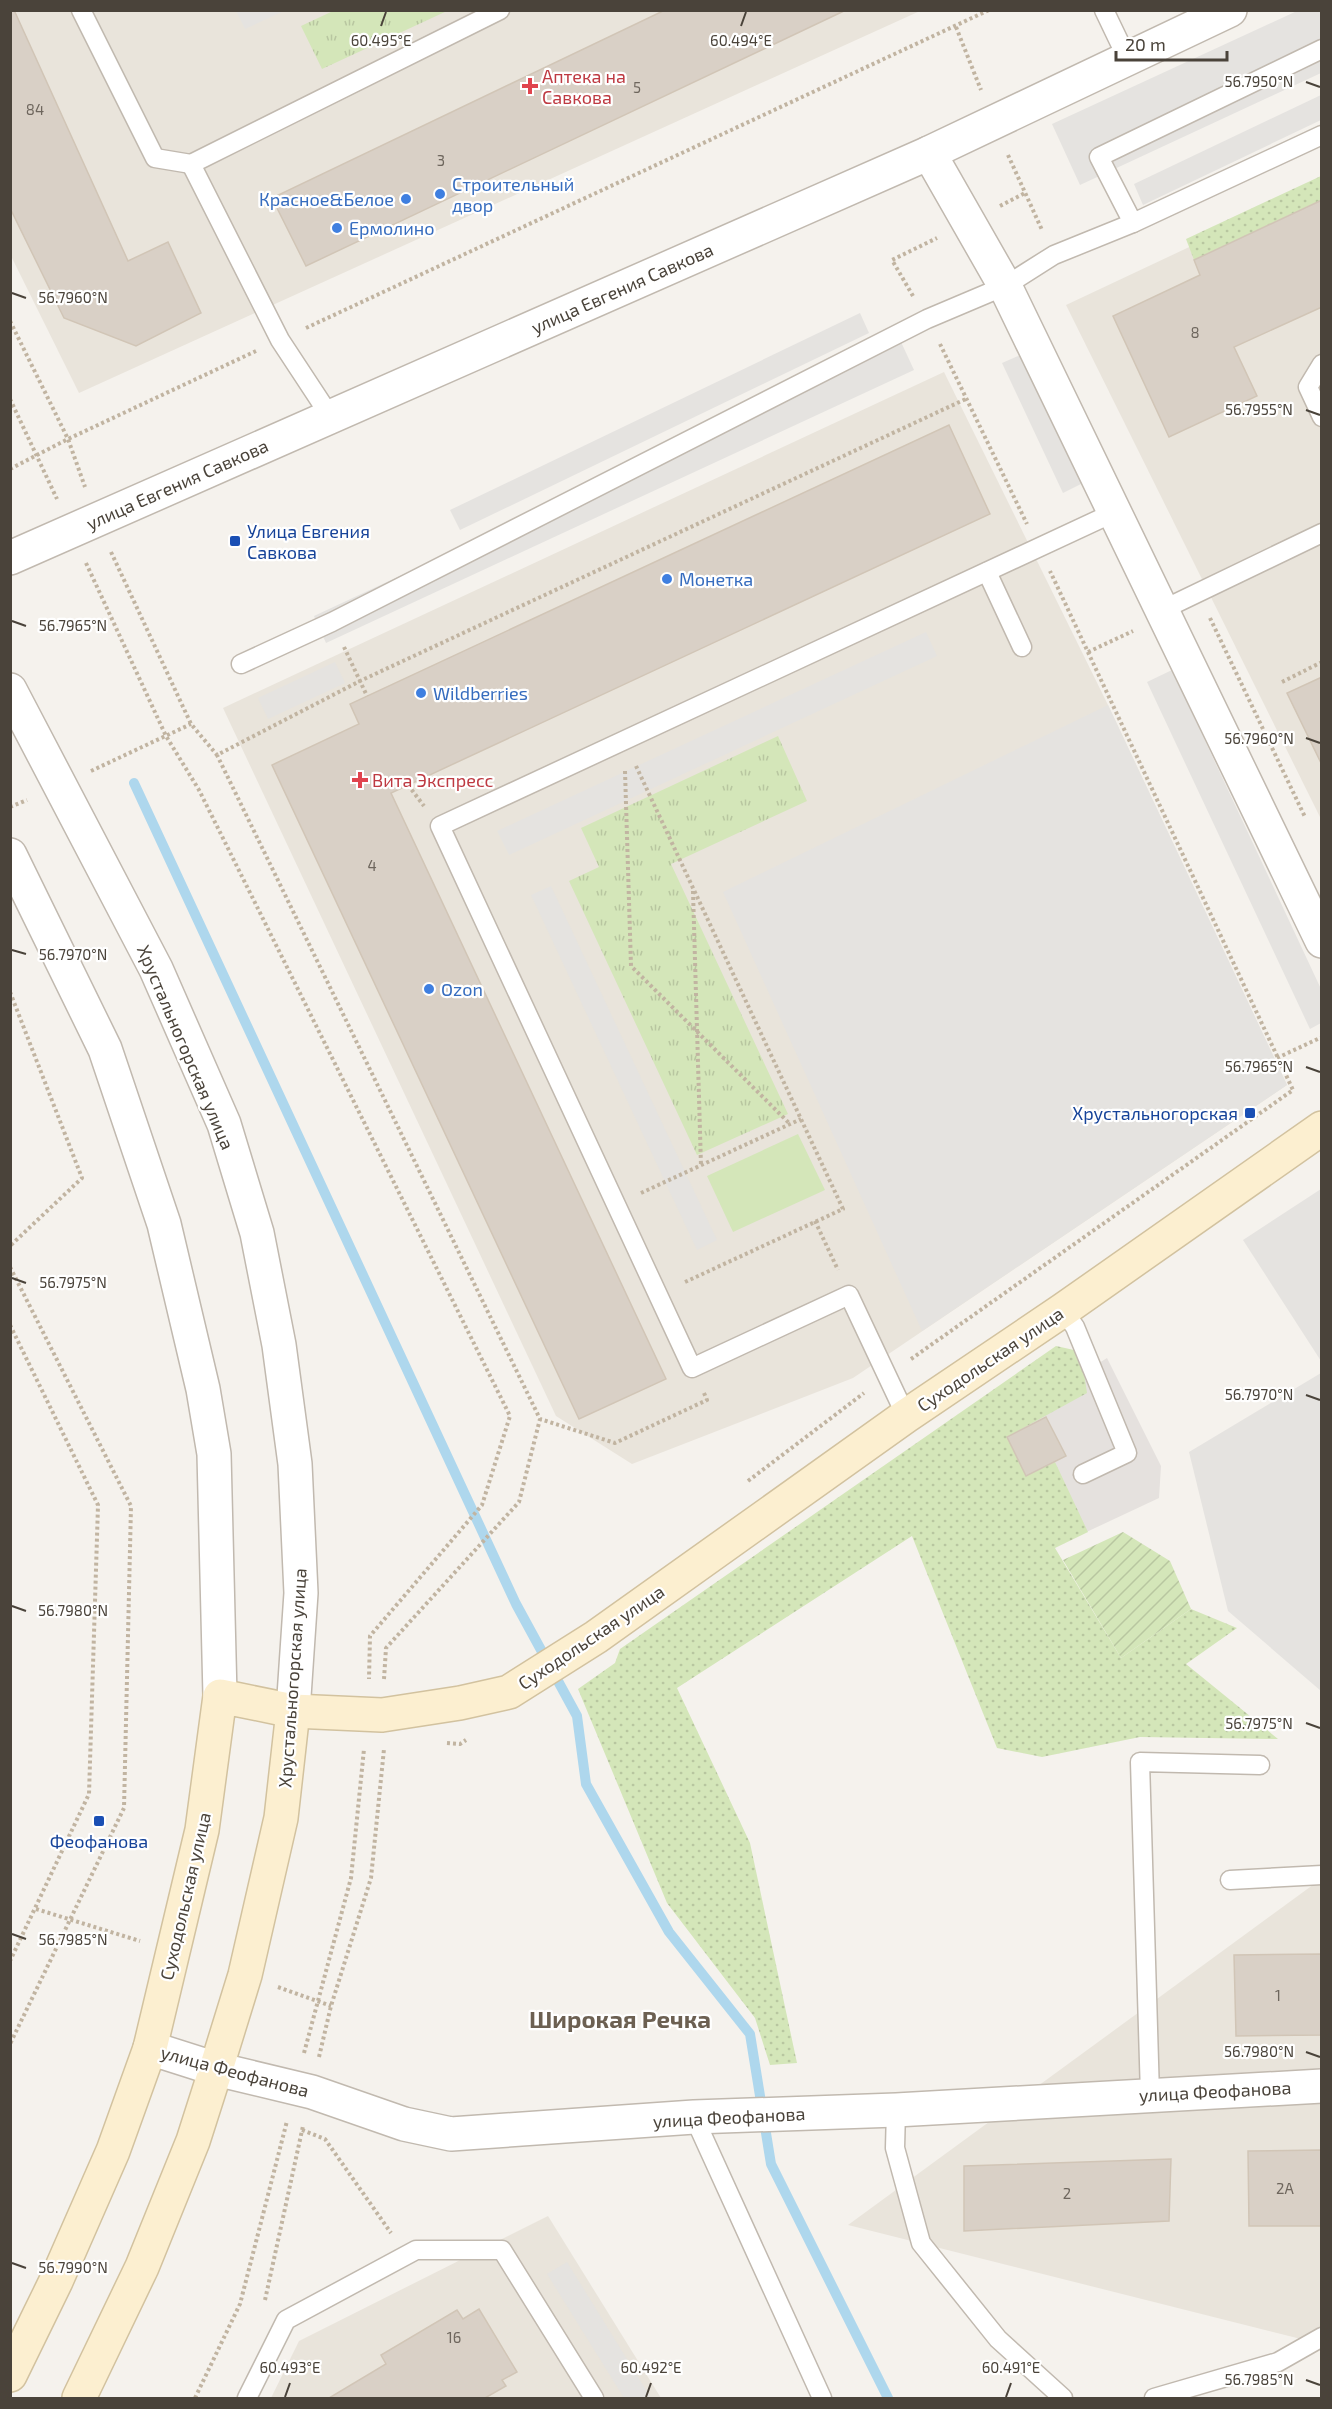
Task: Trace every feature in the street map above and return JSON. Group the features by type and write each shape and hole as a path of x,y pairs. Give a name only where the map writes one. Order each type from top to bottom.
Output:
{"main road":[{"name":"Суходольская улица","path":"10,2375 56,2281 113,2151 150,2048 202,1830 220,1696 293,1711 382,1715 460,1703 508,1692 596,1636 906,1416 1063,1310 1322,1128"},
{"name":"Хрустальногорская улица","path":"79,2398 142,2267 193,2141 216,2069 245,1975 281,1818 293,1711"}],"street":[{"name":"улица Евгения Савкова","path":"10,558 929,153 1230,10"},
{"path":"929,153 1005,286 1322,942"},
{"name":"Хрустальногорская улица","path":"10,690 156,969 224,1124 257,1233 279,1345 295,1464 302,1593 293,1711"},
{"path":"10,855 105,1049 164,1224 203,1389 214,1454 220,1696"},
{"name":"улица Феофанова","path":"150,2048 216,2069 312,2092 404,2124 451,2134 694,2117 896,2110 1322,2086"}],"lane":[{"path":"81,10 155,158 191,164 500,10"},
{"path":"1104,10 1127,58"},
{"path":"1133,223 1099,157 1322,49"},
{"path":"242,664 332,622 927,319 1005,286 1054,255 1133,223 1322,135"},
{"path":"191,164 280,340 330,416"},
{"path":"1322,364 1308,387 1322,417"},
{"path":"906,1416 849,1295 692,1368 440,826 1115,512"},
{"path":"1164,613 1198,593 1322,533"},
{"path":"987,572 1022,647"},
{"path":"1063,1310 1075,1327 1127,1453 1083,1474"},
{"path":"1150,2095 1140,1762 1260,1765"},
{"path":"1230,1880 1322,1875"},
{"path":"896,2110 895,2148 921,2243 998,2339 1063,2398"},
{"path":"694,2117 822,2398"},
{"path":"247,2398 286,2320 416,2250 502,2250 594,2398"},
{"path":"1154,2398 1278,2362 1322,2337"}],"path":[{"path":"10,469 68,439 989,10"},
{"path":"995,209 1025,194"},
{"path":"747,1482 887,1376 1293,1090 968,398 927,319 892,261 943,235"},
{"path":"10,321 68,439 96,520 191,724 217,755 540,1419 519,1502 386,1648 382,1715 385,1741 371,1878 331,2006 263,2311"},
{"path":"217,755 360,681 968,398"},
{"path":"1198,593 1308,823"},
{"path":"1088,652 1164,613"},
{"path":"332,622 367,696"},
{"path":"1282,682 1322,662"},
{"path":"10,807 191,724"},
{"path":"624,741 843,1209 658,1295"},
{"path":"624,741 631,966 790,1124"},
{"path":"693,888 701,1166"},
{"path":"10,992 82,1178 10,1246"},
{"path":"1277,1058 1322,1037"},
{"path":"616,1205 801,1119"},
{"path":"815,1221 849,1295"},
{"path":"10,1267 131,1506 124,1808 10,2044"},
{"path":"10,1325 98,1505 89,1794 10,1961"},
{"path":"540,1419 615,1443 707,1400 692,1368"}],"shaded area":[{"path":"11,11 920,11 79,393 11,256"},
{"path":"236,11 284,11 245,29"},
{"path":"1297,11 1321,11 1321,73 1080,185 1052,124"},
{"path":"1321,95 1321,120 1143,205 1134,184"},
{"path":"1321,185 1321,819 1066,305"},
{"path":"860,313 869,333 460,530 450,510"},
{"path":"901,342 914,370 326,643 314,616"},
{"path":"1025,353 1085,482 1063,493 1002,363"},
{"path":"944,372 1108,705 1287,1085 853,1378 632,1464 556,1416 223,708"},
{"path":"926,632 937,656 509,855 497,831"},
{"path":"335,662 345,683 268,719 258,698"},
{"path":"1172,670 1321,989 1321,1023 1310,1029 1147,682"},
{"path":"1108,705 1287,1085 922,1331 723,892"},
{"path":"551,886 717,1240 697,1250 531,895"},
{"path":"1321,1189 1321,1361 1243,1240"},
{"path":"1107,1358 1161,1466 1159,1498 982,1581 934,1467"},
{"path":"1321,1373 1321,1691 1228,1611 1189,1452"},
{"path":"1321,1879 1321,2344 848,2225"},
{"path":"548,2216 661,2398 271,2398 299,2341"},
{"path":"567,2262 651,2398 624,2398 547,2274"}],"green space":[{"path":"333,11 447,11 322,69 301,26"},
{"path":"1321,176 1321,200 1194,260 1186,239"},
{"path":"778,736 807,801 671,864 788,1114 697,1155 569,881 599,867 581,828"},
{"path":"798,1134 825,1190 733,1232 707,1176"},
{"path":"1056,1346 1074,1350 1084,1373 1087,1393 1007,1437 1026,1475 1055,1462 1088,1532 1055,1548 1121,1658 1191,1609 1237,1628 1186,1664 1278,1739 1140,1737 1042,1757 997,1748 912,1536 677,1688 750,1843 797,2063 770,2065 755,2018 667,1903 578,1689 615,1663 620,1649"},
{"path":"1123,1532 1170,1561 1191,1609 1121,1658 1063,1560"}],"building":[{"path":"10,10 14,10 128,261 168,242 201,313 136,346 64,318 10,208"},
{"path":"665,10 846,10 306,266 272,198"},
{"path":"1322,200 1322,307 1234,347 1257,396 1169,437 1113,316 1200,275 1194,260"},
{"path":"949,425 990,514 391,793 666,1379 579,1419 272,765 359,724 350,704"},
{"path":"1322,677 1322,765 1287,693"},
{"path":"1046,1417 1066,1456 1026,1476 1007,1437"},
{"path":"1322,1954 1322,2035 1236,2036 1234,1955"},
{"path":"1322,2150 1322,2226 1249,2226 1248,2151"},
{"path":"1171,2159 1169,2221 964,2231 964,2166"},
{"path":"479,2309 517,2372 502,2380 506,2386 485,2398 329,2398 386,2364 381,2355 457,2310 463,2319"}],"waterway":[{"path":"134,783 516,1604 577,1716 586,1784 669,1932 750,2034 771,2164 888,2398"}],"place":[{"name":"Аптека на Савкова","path":"530,86"},
{"name":"Строительный двор","path":"440,194"},
{"name":"Красное&Белое","path":"406,199"},
{"name":"Ермолино","path":"337,228"},
{"name":"Улица Евгения Савкова","path":"235,541"},
{"name":"Монетка","path":"667,579"},
{"name":"Wildberries","path":"421,693"},
{"name":"Вита Экспресс","path":"360,780"},
{"name":"Ozon","path":"429,989"},
{"name":"Хрустальногорская","path":"1250,1113"},
{"name":"Феофанова","path":"99,1821"}],"district":[{"name":"Широкая Речка","path":"620,2018"}]}
